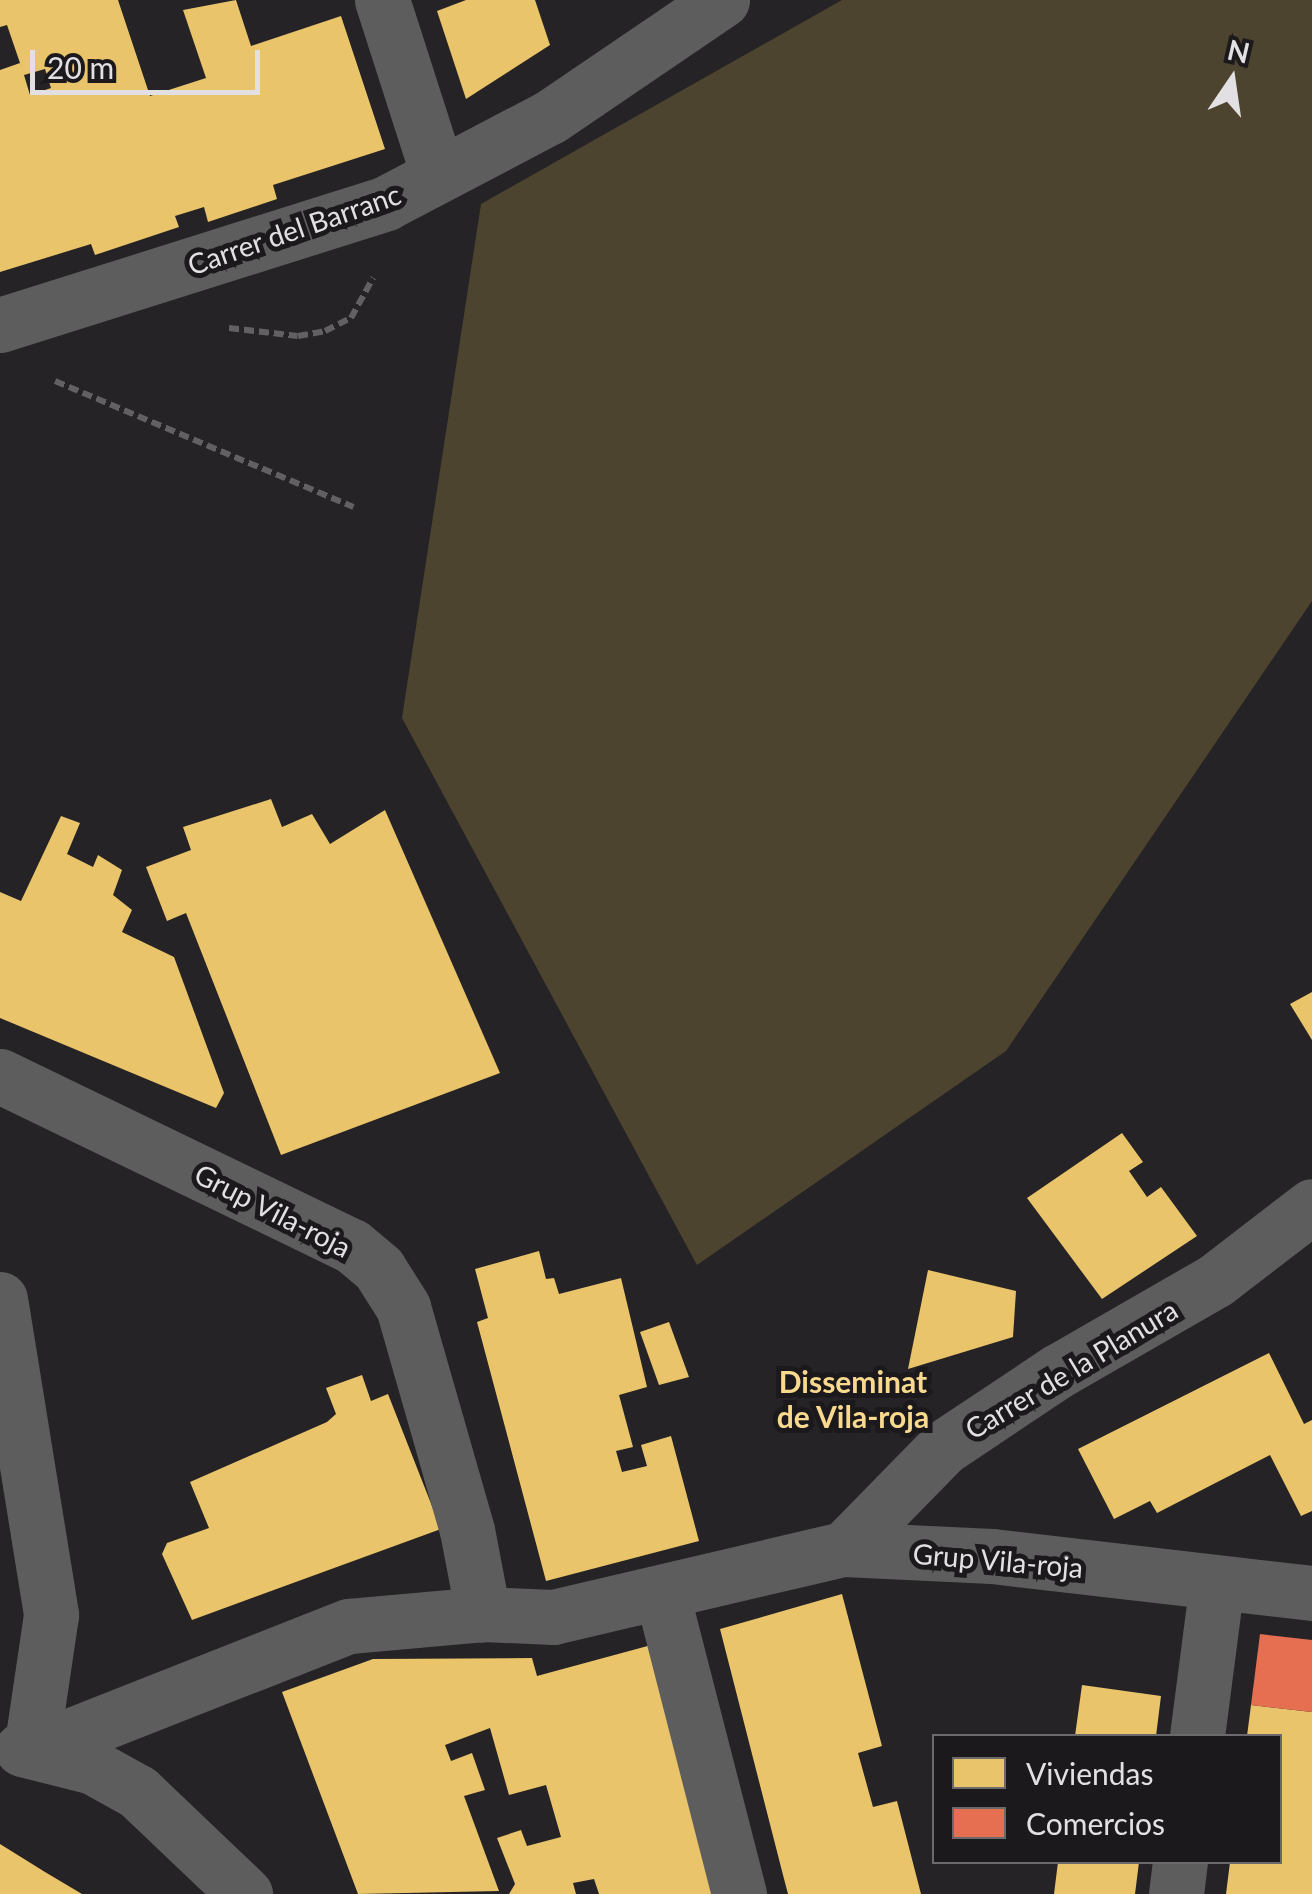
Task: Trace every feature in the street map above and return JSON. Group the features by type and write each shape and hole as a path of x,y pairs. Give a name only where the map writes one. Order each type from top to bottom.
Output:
{"street":[{"path":"382,0 438,174"},
{"name":"Carrer del Barranc","path":"0,326 386,203 550,116 722,0"},
{"name":"Grup Vila-roja","path":"0,1076 352,1246 379,1269 403,1308 467,1530 483,1614"},
{"name":"Carrer de la Planura","path":"844,1549 944,1447 1216,1280 1312,1206"},
{"path":"0,1299 51,1615 16,1747 93,1767 138,1792 245,1894"},
{"name":"Grup Vila-roja","path":"16,1747 349,1626 483,1614 554,1617 844,1549 992,1556 1312,1593"},
{"path":"1197,1734 1218,1583"},
{"path":"662,1594 739,1894"},
{"path":"1176,1894 1180,1864"}],"path":[{"path":"36,374 160,420 353,507"}],"shaded area":[{"path":"842,0 1312,0 1312,601 1006,1051 697,1265 402,718 481,204"}],"building: Viviendas":[{"path":"0,0 118,0 150,96 206,78 183,10 236,0 251,46 341,16 385,149 273,185 277,199 208,222 204,207 175,216 179,227 95,255 91,244 0,272 0,70 20,63 7,25 0,27","holes":["45,69 51,88 30,95 24,75"]},
{"path":"466,0 535,0 550,45 466,99 437,11"},
{"path":"271,799 282,827 312,814 330,844 385,810 500,1073 281,1155 186,913 167,921 146,867 191,850 183,827"},
{"path":"61,816 80,823 67,854 93,867 98,855 122,870 113,895 132,910 122,932 174,957 224,1093 216,1108 0,1018 0,892 21,901"},
{"path":"1312,992 1312,1040 1290,1004"},
{"path":"1122,1133 1143,1162 1129,1171 1147,1197 1161,1187 1197,1236 1102,1299 1027,1198"},
{"path":"539,1251 546,1279 554,1278 559,1294 621,1278 647,1387 619,1395 633,1447 616,1451 622,1472 647,1466 641,1445 671,1436 699,1541 546,1581 477,1322 488,1318 475,1269"},
{"path":"928,1270 1016,1291 1013,1337 908,1369"},
{"path":"669,1322 689,1377 659,1385 640,1332"},
{"path":"1269,1353 1304,1424 1312,1420 1312,1511 1301,1516 1270,1455 1157,1513 1150,1501 1114,1519 1078,1449"},
{"path":"362,1375 371,1401 388,1394 441,1529 192,1620 162,1554 167,1543 209,1528 190,1482 327,1422 336,1414 326,1388"},
{"path":"842,1594 882,1746 858,1753 873,1807 897,1801 921,1894 788,1894 720,1629"},
{"path":"655,1644 719,1894 599,1894 594,1879 573,1883 576,1894 509,1894 515,1884 497,1838 521,1830 527,1846 561,1837 546,1785 509,1795 490,1728 445,1745 451,1761 472,1753 485,1790 464,1796 499,1891 358,1894 282,1692 373,1659 532,1658 537,1676"},
{"path":"1082,1685 1161,1696 1156,1734 1075,1734"},
{"path":"1251,1705 1312,1712 1312,1894 1226,1894 1230,1864 1282,1864 1282,1734 1247,1734"},
{"path":"0,1844 45,1872 82,1894 0,1894"},
{"path":"1058,1864 1139,1864 1135,1894 1054,1894"}],"building: Comercios":[{"path":"1260,1634 1312,1640 1312,1712 1251,1705"}],"district":[{"name":"Disseminat de Vila-roja","path":"853,1398"}]}
